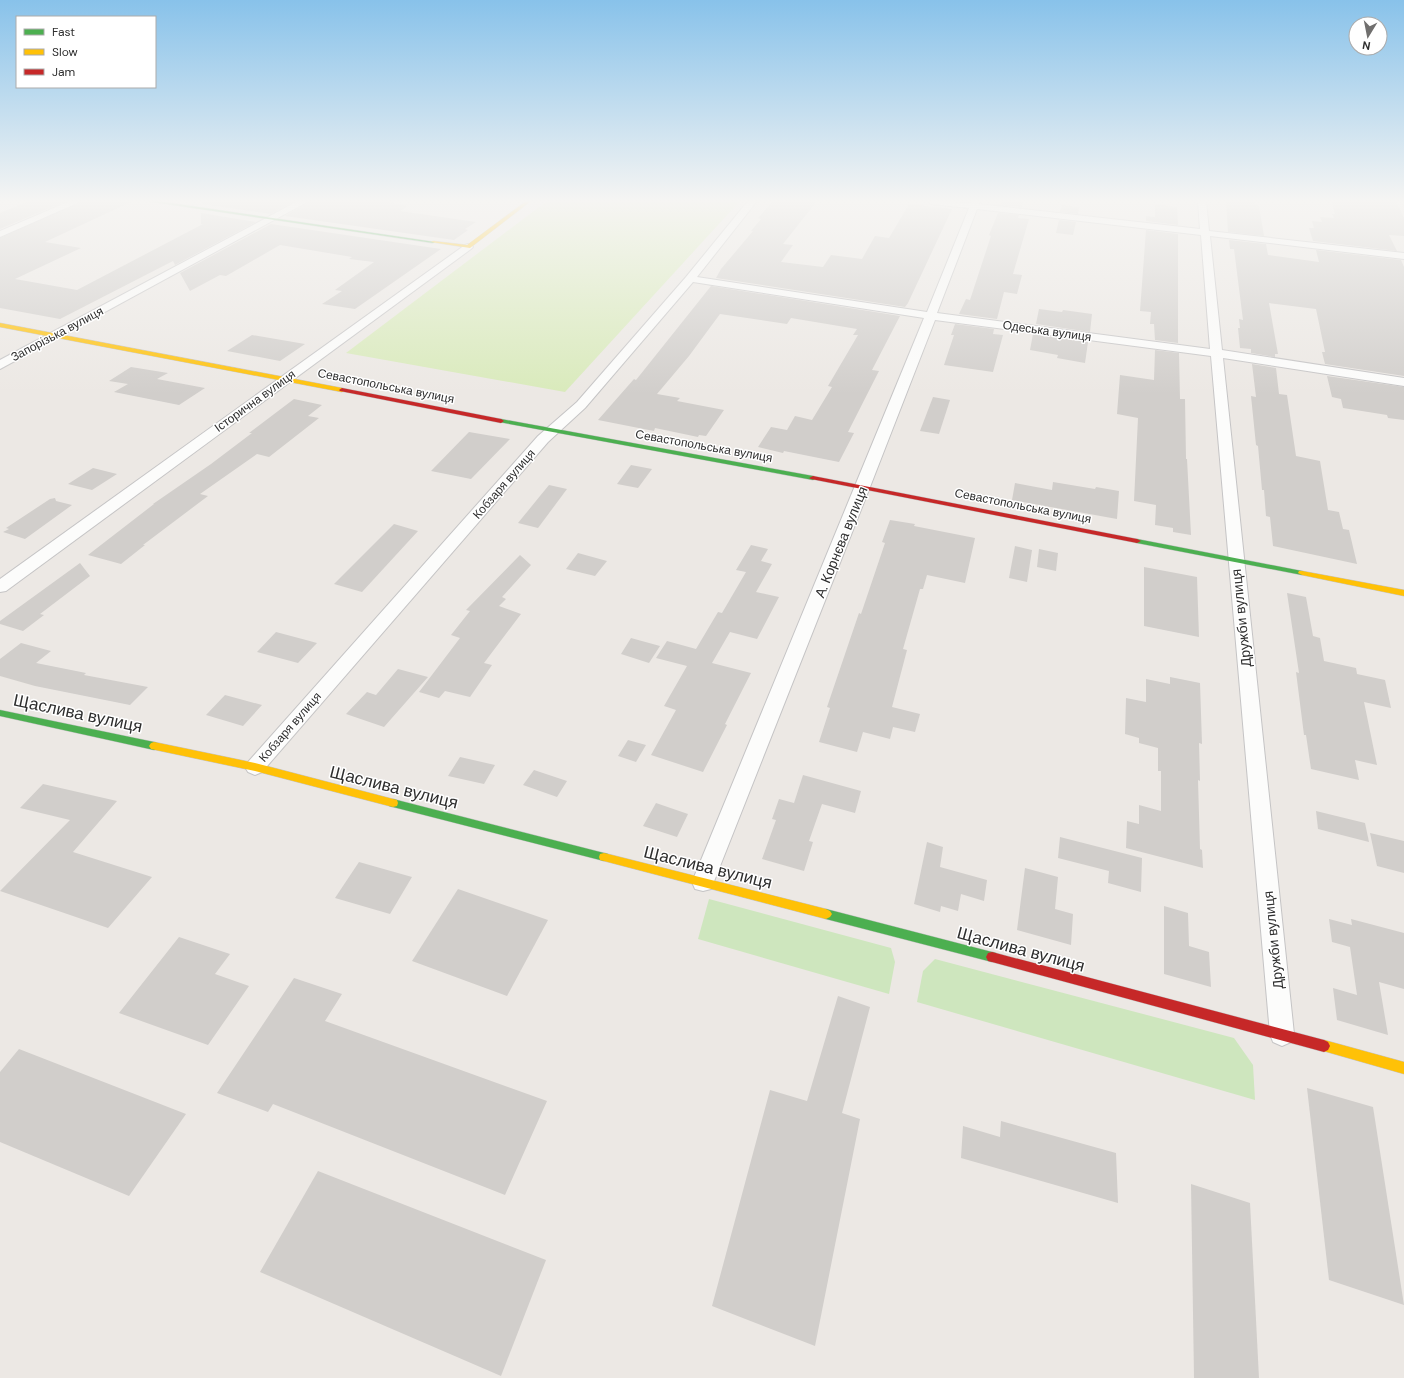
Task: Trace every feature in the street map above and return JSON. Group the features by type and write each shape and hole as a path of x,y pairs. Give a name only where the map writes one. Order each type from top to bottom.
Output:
{"street":[{"name":"Запорізька вулиця","path":"0,365 186,265"},
{"name":"Історична вулиця","path":"0,587 443,265"},
{"name":"Кобзаря вулиця","path":"255,767 552,430 581,405 701,265"},
{"name":"А. Корнєва вулиця","path":"703,882 951,265"},
{"name":"Дружби вулиця","path":"1208,265 1282,1034"},
{"name":"Одеська вулиця","path":"690,279 931,316 1216,353 1404,382"},
{"name":"Севастопольська вулиця","path":"0,325 286,378 552,430 863,487 1404,592"},
{"name":"Щаслива вулиця","path":"0,712 255,767 703,882 1282,1034 1404,1068"}],"green space":[{"path":"462,265 681,265 565,392 346,353"},
{"path":"709,899 891,948 895,962 889,994 698,939"},
{"path":"935,959 1234,1038 1253,1065 1255,1100 917,1002 923,971"}],"building":[{"path":"0,265 44,265 15,279 77,290 124,265 165,265 60,319 0,308"},
{"path":"194,265 245,265 226,276 220,275 190,291 180,273"},
{"path":"369,265 418,265 355,309 322,304 342,291 335,290"},
{"path":"724,265 809,265 823,267 824,265 926,265 905,307 716,278"},
{"path":"981,265 1016,265 1013,274 1022,275 1017,294 1004,292 997,319 959,314 966,299 970,300"},
{"path":"1143,265 1178,265 1178,343 1155,340 1154,324 1150,324 1151,312 1140,311"},
{"path":"1236,265 1403,265 1404,376 1325,364 1322,352 1325,352 1316,309 1269,303 1278,354 1275,354 1275,357 1251,353 1251,349 1240,348 1238,328 1240,328 1239,319 1243,320"},
{"path":"711,286 900,316 872,370 879,371 848,432 854,433 839,462 784,451 783,453 758,447 771,427 787,430 795,416 812,420 832,387 828,386 858,335 853,335 857,329 791,318 787,324 720,314 689,356 657,394 680,398 677,401 724,410 706,436 699,435 698,437 655,428 654,431 598,420 634,379 636,380"},
{"path":"1039,309 1062,312 1063,310 1092,314 1090,332 1036,324"},
{"path":"955,324 994,329 993,334 1003,335 993,372 944,365 954,335 951,335"},
{"path":"1033,334 1088,342 1085,363 1057,358 1058,355 1030,350"},
{"path":"252,335 305,344 280,361 227,351"},
{"path":"1155,350 1179,353 1180,399 1185,399 1186,459 1191,535 1173,532 1173,528 1155,525 1156,505 1134,501 1138,418 1117,414 1120,375 1154,380"},
{"path":"1252,364 1276,368 1279,394 1287,395 1296,456 1320,461 1328,510 1339,512 1343,529 1349,530 1357,564 1273,546 1270,517 1266,516 1258,446 1256,445 1251,396 1256,397"},
{"path":"131,367 168,373 157,379 205,388 179,405 114,392 128,384 109,381"},
{"path":"1327,376 1404,387 1404,420 1388,418 1387,415 1343,408 1341,399 1332,397"},
{"path":"933,397 950,400 939,434 920,431"},
{"path":"294,399 322,405 308,416 319,418 269,457 257,454 200,494 208,496 143,545 145,545 121,564 88,555 153,504 211,464 252,433 249,433"},
{"path":"469,432 510,439 471,479 431,471"},
{"path":"631,465 652,469 638,488 617,484"},
{"path":"93,468 117,474 92,490 68,484"},
{"path":"1053,482 1095,489 1096,487 1119,491 1117,519 1012,500 1015,483 1052,490"},
{"path":"549,485 567,489 538,528 518,523"},
{"path":"55,498 56,501 72,505 25,539 3,532 9,529 6,528 50,499"},
{"path":"890,520 915,524 914,526 975,538 965,583 927,575 923,589 920,589 903,649 907,650 892,707 920,714 915,732 893,727 890,739 863,732 857,752 819,742 830,708 827,707 885,543 882,542"},
{"path":"394,524 418,531 362,592 334,584"},
{"path":"751,545 768,549 761,561 772,564 756,592 779,597 757,639 730,632 712,663 751,673 725,724 727,725 703,772 651,755 676,710 664,706 687,666 656,658 667,641 696,649 718,612 722,613 746,572 736,570"},
{"path":"1015,546 1032,550 1027,582 1009,578"},
{"path":"1039,549 1058,553 1056,571 1037,567"},
{"path":"578,553 607,561 595,576 566,569"},
{"path":"520,555 531,565 502,597 506,599 499,606 521,614 484,663 492,665 470,697 445,691 439,698 419,692 460,638 451,635 470,611 466,610"},
{"path":"80,563 90,576 40,614 44,615 23,631 0,624 0,621"},
{"path":"1144,567 1197,577 1199,637 1144,626"},
{"path":"1287,593 1306,597 1313,636 1320,638 1324,661 1356,668 1357,674 1385,680 1391,708 1364,702 1377,765 1355,760 1359,780 1311,769 1306,735 1304,735 1296,672 1299,673"},
{"path":"276,632 317,643 298,663 257,652"},
{"path":"631,638 660,646 649,663 621,654"},
{"path":"21,643 51,651 36,663 86,673 84,675 148,687 130,705 35,686 0,676 0,659"},
{"path":"398,669 428,677 384,727 346,714 367,692 376,695"},
{"path":"1170,677 1200,683 1202,744 1199,743 1200,781 1198,780 1200,849 1202,850 1203,868 1126,848 1127,821 1139,824 1139,805 1161,811 1161,771 1158,771 1158,748 1139,743 1139,738 1125,734 1126,698 1146,702 1146,679 1170,684"},
{"path":"225,695 262,705 243,726 206,715"},
{"path":"628,740 646,745 636,762 618,756"},
{"path":"460,757 495,765 484,784 448,776"},
{"path":"534,770 567,781 557,797 523,785"},
{"path":"803,775 861,791 855,813 822,804 809,841 813,842 804,871 762,859 776,820 772,819 779,799 794,803"},
{"path":"43,784 117,801 73,852 152,877 108,928 0,891 70,820 20,808"},
{"path":"656,803 688,814 677,837 643,826"},
{"path":"1316,811 1365,823 1369,842 1318,829"},
{"path":"1370,833 1404,841 1404,873 1377,866"},
{"path":"1060,837 1142,858 1141,892 1108,883 1109,871 1058,858"},
{"path":"927,842 943,847 940,867 987,880 984,901 961,894 958,911 941,906 940,912 914,904"},
{"path":"359,862 412,877 390,914 335,898"},
{"path":"1025,868 1058,877 1055,909 1073,914 1071,945 1017,930"},
{"path":"458,889 548,920 507,996 412,961"},
{"path":"1164,906 1188,913 1189,946 1209,952 1211,987 1164,974"},
{"path":"1329,919 1352,925 1351,919 1404,933 1404,989 1379,982 1388,1035 1337,1020 1333,988 1357,995 1350,947 1332,942"},
{"path":"179,937 230,954 215,974 249,986 208,1045 119,1013"},
{"path":"294,978 342,994 325,1021 547,1101 505,1195 273,1104 268,1112 217,1093"},
{"path":"838,996 870,1007 842,1113 860,1119 815,1346 712,1306 770,1090 807,1101"},
{"path":"19,1049 186,1114 129,1196 0,1142 0,1072"},
{"path":"1307,1088 1373,1107 1404,1305 1329,1280"},
{"path":"1001,1121 1116,1153 1118,1203 961,1158 963,1126 1000,1137"},
{"path":"318,1171 546,1260 501,1376 260,1272"},
{"path":"1191,1184 1250,1203 1259,1378 1194,1378"}],"traffic: fast":[{"path":"501,421 813,478"},
{"path":"1137,541 1302,573"},
{"path":"0,713 154,746"},
{"path":"393,803 604,857"},
{"path":"826,914 992,957"}],"traffic: slow":[{"path":"0,325 342,390"},
{"path":"1302,573 1404,593"},
{"path":"154,746 255,767 393,803"},
{"path":"604,857 826,914"},
{"path":"1324,1046 1404,1068"}],"traffic: jam":[{"path":"342,390 501,421"},
{"path":"813,478 1137,541"},
{"path":"992,957 1324,1046"}]}
